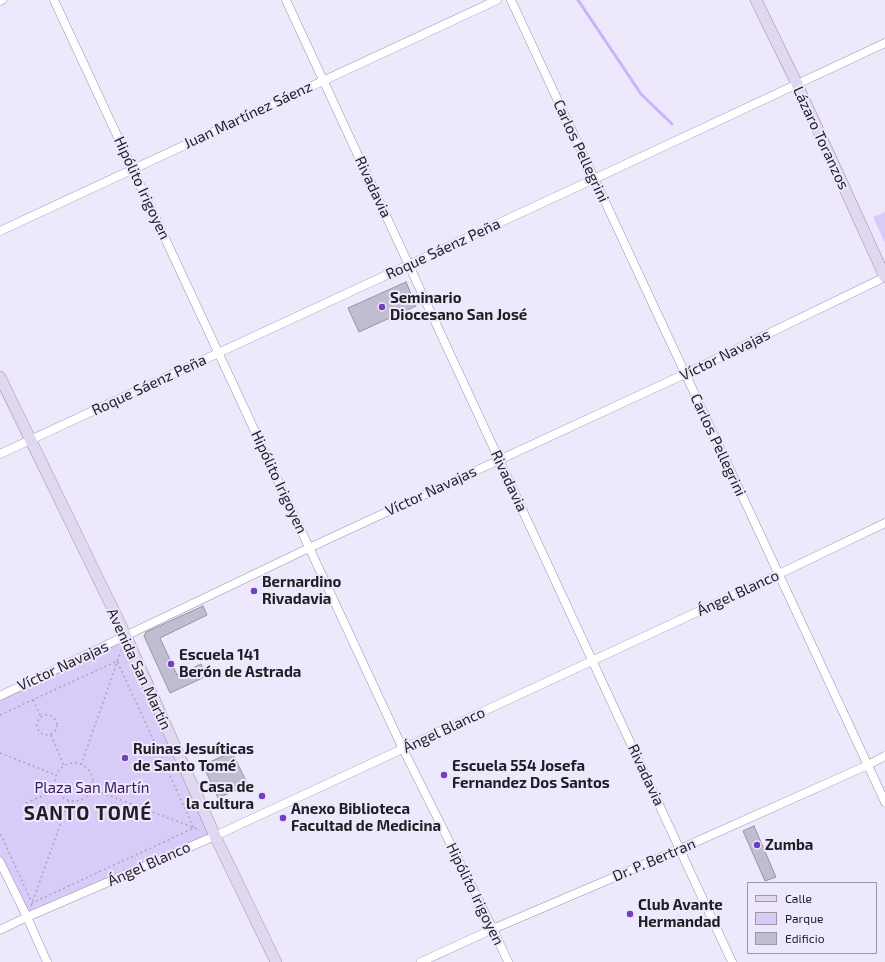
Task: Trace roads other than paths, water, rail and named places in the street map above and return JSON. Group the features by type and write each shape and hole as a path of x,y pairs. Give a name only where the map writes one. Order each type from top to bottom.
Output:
{"main road":[{"name":"Lázaro Toranzos","path":"756,0 797,84 885,277"},
{"name":"Avenida San Martín","path":"0,377 126,636 215,836 276,962"}],"street":[{"name":"Hipólito Irigoyen","path":"54,0 403,749 508,962"},
{"name":"Rivadavia","path":"286,0 732,962"},
{"name":"Juan Martínez Sáenz","path":"0,231 497,0"},
{"name":"Carlos Pellegrini","path":"511,0 885,802"},
{"name":"Roque Sáenz Peña","path":"0,454 885,43"},
{"name":"Víctor Navajas","path":"0,696 309,548 685,374 885,277"},
{"name":"Ángel Blanco","path":"0,930 215,836 779,574 885,523"},
{"name":"Dr. P. Bertran","path":"422,962 493,929 680,849 885,756"},
{"path":"0,862 48,962"}],"waterway":[{"path":"578,0 641,94 672,124"}],"place":[{"name":"Seminario Diocesano San José","path":"382,307"},
{"name":"Bernardino Rivadavia","path":"254,591"},
{"name":"Escuela 141 Berón de Astrada","path":"171,664"},
{"name":"Ruinas Jesuíticas de Santo Tomé","path":"125,758"},
{"name":"Escuela 554 Josefa Fernandez Dos Santos","path":"444,775"},
{"name":"Casa de la cultura","path":"262,796"},
{"name":"Anexo Biblioteca Facultad de Medicina","path":"283,818"},
{"name":"Zumba","path":"757,845"},
{"name":"Club Avante Hermandad","path":"630,914"}],"district":[{"name":"SANTO TOMÉ","path":"88,814"}],"park label":[{"name":"Plaza San Martín","path":"92,788"}]}
